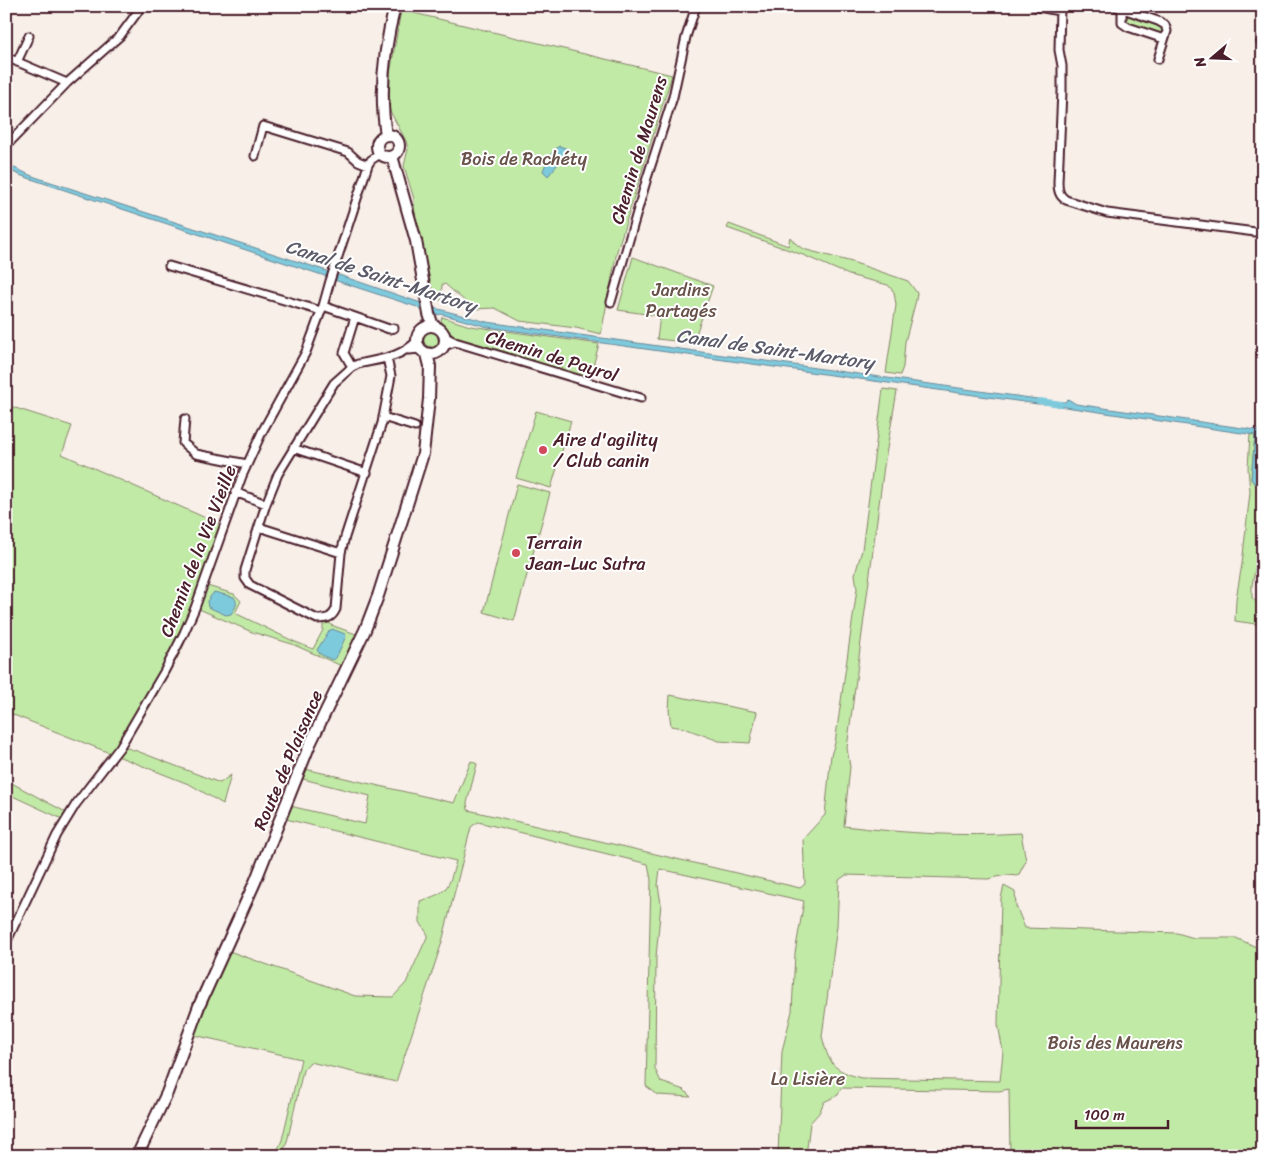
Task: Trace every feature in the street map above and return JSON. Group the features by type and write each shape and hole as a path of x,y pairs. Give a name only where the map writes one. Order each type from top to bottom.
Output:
{"main road":[{"path":"386,135 382,99 384,71 395,6"},
{"path":"386,135 393,136 398,142 398,152 386,157 380,154 377,144 380,138 386,135"},
{"path":"392,156 416,241 430,326"},
{"path":"430,326 441,330 445,342 442,350 425,349 421,330 430,326"},
{"name":"Route de Plaisance","path":"137,1156 170,1087 199,1006 255,882 304,758 372,614 423,454 427,425 430,366 425,349"}],"street":[{"path":"6,146 67,83 120,36 142,6"},
{"name":"Chemin de Maurens","path":"611,302 673,97 686,38 696,6"},
{"path":"1034,6 1060,9 1059,50 1062,66 1062,91 1058,182 1061,197 1107,213 1263,234"},
{"path":"1114,6 1165,25 1166,31 1158,60"},
{"path":"1122,9 1122,22 1128,27 1164,39"},
{"path":"16,62 29,36"},
{"path":"6,57 67,83"},
{"path":"255,156 263,126 348,152 358,161 368,165"},
{"name":"Chemin de la Vie Vieille","path":"6,944 67,817 120,747 164,672 195,608 235,492 262,432 306,352 370,160 380,154"},
{"path":"169,266 356,317 389,329 394,328"},
{"path":"352,366 344,353 356,317"},
{"name":"Chemin de Payrol","path":"445,342 455,342 641,398"},
{"path":"387,358 391,376 383,417 342,553 336,609 334,615 327,619 317,619 250,585 245,578 245,570 266,504 278,474 334,383 352,366 387,358 409,350 425,349"},
{"path":"383,417 416,427"},
{"path":"185,418 183,444 196,454 248,464"},
{"path":"294,448 367,472"},
{"path":"235,492 266,504"},
{"path":"259,527 342,553"}],"green space":[{"name":"Bois de Rachéty","path":"401,10 672,75 617,251 601,334 576,328 520,321 495,308 474,309 445,284 442,285 441,300 435,300 415,218 414,199 404,166 408,149 406,141 389,109 390,74"},
{"path":"1131,14 1162,25 1163,31 1160,34 1128,23 1125,21 1125,18"},
{"path":"729,224 788,246 790,237 803,249 852,262 908,281 917,293 905,342 903,367 900,375 886,373 896,305 894,292 888,285 849,275 803,255 727,228"},
{"name":"Jardins Partagés","path":"633,257 713,286 693,343 657,339 660,316 618,310"},
{"path":"442,317 470,326 599,344 589,381 464,342 452,334 441,321"},
{"path":"428,332 437,334 439,343 434,348 429,346 428,348 424,344 423,337"},
{"path":"883,389 897,391 884,466 847,748 850,767 844,826 932,834 977,835 1021,833 1026,861 1018,876 1006,875 988,879 846,875 839,880 837,926 822,1036 827,1054 838,1069 861,1078 1000,1081 1003,1052 998,1024 1001,898 1004,886 1015,892 1016,906 1025,928 1177,933 1194,938 1236,938 1263,950 1263,1156 1010,1156 1009,1089 999,1091 841,1088 838,1095 824,1102 819,1113 810,1123 806,1156 778,1156 782,1051 792,1011 795,953 804,901 660,869 658,885 661,904 656,957 655,1069 661,1082 684,1090 691,1097 658,1095 646,1086 651,880 648,864 478,822 471,827 442,942 396,1082 310,1062 303,1070 288,1138 282,1156 275,1156 282,1140 301,1059 194,1035 229,951 355,996 393,997 406,983 428,935 420,922 420,901 437,895 446,888 456,861 286,819 290,806 365,824 370,796 291,776 344,667 292,644 252,632 199,609 181,651 151,705 124,747 220,783 231,775 223,804 191,785 6,712 6,405 72,426 62,454 226,527 207,586 234,594 241,601 235,613 313,649 323,630 323,624 330,623 367,638 305,769 454,803 471,761 477,764 467,803 468,810 800,888 805,884 803,839 825,815 831,755 835,743 857,589 855,574 862,550"},
{"name":"Aire d'agility / Club canin","path":"536,411 571,421 551,488 516,478"},
{"path":"1250,434 1255,435 1251,479 1254,483 1263,484 1260,544 1252,585 1252,598 1258,603 1263,604 1263,625 1235,621 1236,599 1250,492 1248,468"},
{"path":"1260,436 1263,436 1263,480 1256,477"},
{"name":"Terrain Jean-Luc Sutra","path":"517,484 550,493 514,621 484,612"},
{"path":"670,695 757,712 750,743 719,741 684,728 671,726"},
{"path":"6,780 73,816 69,822 6,793"}],"water":[{"path":"559,146 568,149 568,152 548,176 543,171 549,156"},
{"path":"6,164 32,176 327,271 330,274 328,277 22,176 6,169"},
{"path":"334,275 339,275 424,304 424,308 420,310 417,307 337,281 334,279"},
{"path":"431,307 487,322 1037,399 1047,401 1047,404 488,327 441,314 438,315"},
{"path":"1068,399 1076,404 1263,431 1263,436 1260,436 1256,477 1263,480 1263,484 1254,483 1251,479 1255,435 1052,405 1054,401 1065,402"},
{"path":"214,592 234,597 236,604 231,614 226,615 208,607 207,601"},
{"path":"332,629 346,636 336,658 332,660 320,654 317,650"}],"waterway":[{"name":"Canal de Saint-Martory","path":"1039,401 1061,404"}],"place":[{"name":"Aire d'agility / Club canin","path":"543,450"},
{"name":"Terrain Jean-Luc Sutra","path":"516,553"}],"park label":[{"name":"Bois des Maurens","path":"1115,1043"},
{"name":"La Lisière","path":"808,1079"}]}
